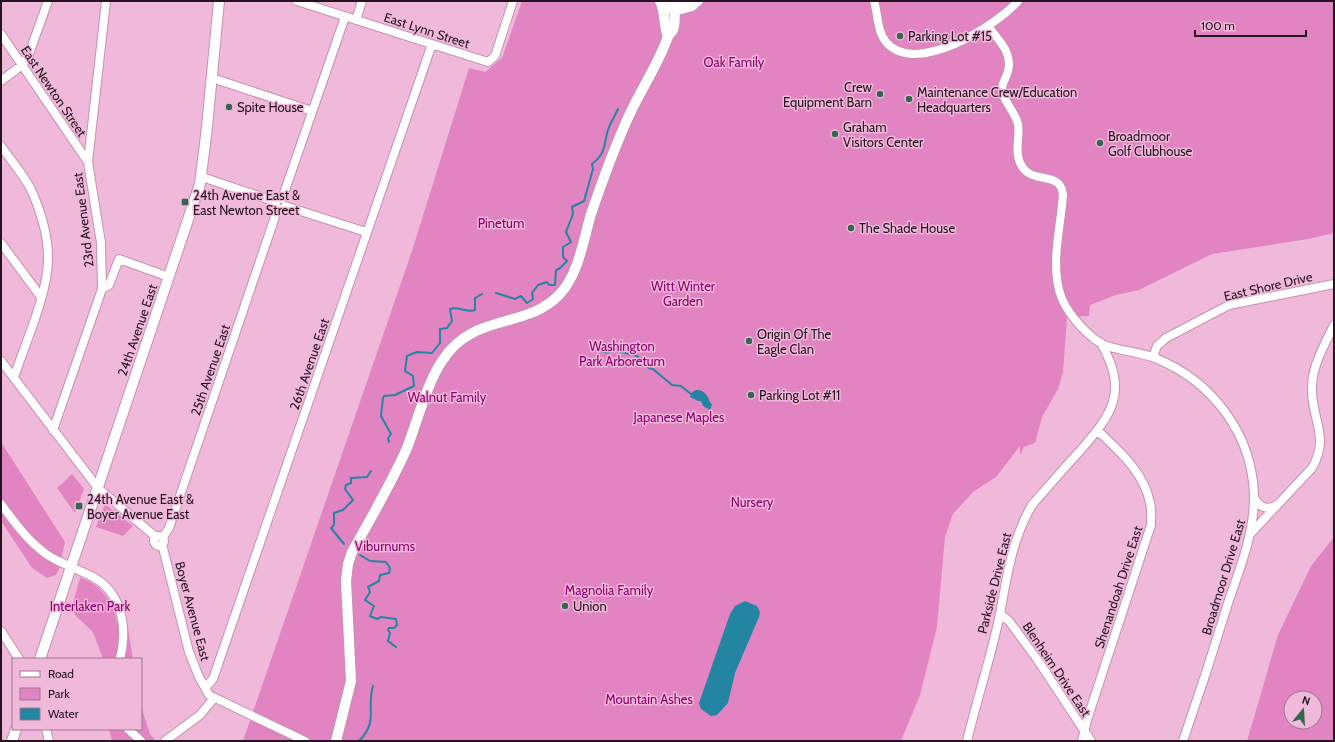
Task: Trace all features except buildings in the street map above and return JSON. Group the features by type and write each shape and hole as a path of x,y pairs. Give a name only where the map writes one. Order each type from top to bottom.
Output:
{"main road":[{"name":"24th Avenue East","path":"40,658 202,177 219,1"},
{"path":"336,741 351,681 351,659 346,604 348,564 352,552 406,450 436,371 448,352 467,335 483,327 538,310 553,300 565,287 577,262 603,178 621,134 643,85 663,51 668,37 673,30 670,6 660,1"},
{"path":"12,741 16,730"}],"street":[{"path":"1,81 22,65 29,54 48,1"},
{"name":"23rd Avenue East","path":"53,430 102,289 101,243 88,162 106,1"},
{"name":"East Lynn Street","path":"297,1 488,62 491,61 497,49 513,1"},
{"path":"356,20 362,1"},
{"path":"670,6 690,1"},
{"path":"670,6 692,7 699,1"},
{"path":"874,1 882,35 891,47 904,52 919,53 940,49 988,26 999,20 1018,1"},
{"name":"25th Avenue East","path":"160,539 169,528 345,17"},
{"name":"Broadmoor Drive East","path":"988,26 1003,44 1009,59 1008,72 1002,89 1003,97 1011,107 1018,125 1017,153 1020,164 1031,175 1037,178 1052,179 1062,188 1063,194 1056,267 1062,299 1076,321 1101,344 1153,357 1177,368 1196,381 1223,408 1234,425 1243,444 1252,474 1254,496 1251,533 1183,741"},
{"name":"East Newton Street","path":"1,34 88,162"},
{"name":"26th Avenue East","path":"205,688 213,679 432,44"},
{"path":"212,78 312,111"},
{"path":"1,146 33,193 44,224 48,256 47,276 14,377"},
{"path":"202,177 366,232"},
{"path":"1,243 41,297"},
{"path":"102,289 109,285 119,259 169,277"},
{"name":"East Shore Drive","path":"1153,357 1157,346 1166,338 1229,305 1334,284"},
{"path":"1251,533 1312,468 1319,456 1321,441 1312,400 1312,385 1315,367 1334,325"},
{"name":"Parkside Drive East","path":"967,741 1000,614 1015,539 1032,505 1098,431 1113,404 1115,392 1111,360 1101,344"},
{"path":"1,360 98,488 160,539"},
{"name":"Shenandoah Drive East","path":"1082,741 1151,525 1151,504 1144,483 1131,464 1098,431"},
{"path":"1254,496 1257,502 1263,507 1271,508 1278,504"},
{"path":"1,504 38,548 58,562 90,575 100,582 117,602 122,614 124,629 120,658"},
{"name":"Boyer Avenue East","path":"160,539 189,652 205,688 214,698 305,741"},
{"name":"Blenheim Drive East","path":"1000,614 1009,621 1037,659 1091,741"},
{"path":"1,631 18,658"},
{"path":"165,741 200,715 214,698"},
{"path":"46,730 49,741"},
{"path":"129,730 141,741"}],"green space":[{"name":"Washington Park Arboretum","path":"522,1 1334,1 1334,233 1308,239 1212,254 1139,290 1116,295 1090,305 1089,316 1067,317 1063,372 1058,389 1042,417 1035,443 1024,447 1020,455 1020,446 996,477 973,492 953,514 945,537 937,627 920,695 901,741 243,741 412,251 469,68 485,72 502,58"},
{"name":"Interlaken Park","path":"1,442 65,542 59,569 56,575 47,578 32,568 1,521"},
{"path":"72,474 84,489 75,513 57,488"},
{"path":"105,504 133,526 123,536 96,527"},
{"path":"1334,537 1334,741 1247,741 1278,635 1311,566"},
{"name":"Interlaken Park","path":"80,578 99,588 110,601 116,622 127,623 133,658 103,658 93,632 75,615 72,607"},
{"path":"142,709 150,734 156,741 112,741 109,730 142,730"}],"water":[{"path":"601,343 617,344 618,351 605,354 600,352 598,349"},
{"path":"696,390 700,390 707,395 712,405 710,410 703,406 701,401 690,397 691,393"},
{"path":"745,601 757,606 760,612 759,617 735,673 728,703 717,715 711,716 701,709 699,703 730,614 735,606"}],"waterway":[{"path":"496,293 515,299 521,296 527,303 533,299 532,293 538,285 547,282 549,285 555,285 556,270 567,261 563,257 563,247 571,242 566,232 573,214 572,207 584,201 593,169 592,164 597,160 604,148 606,135 618,109"},
{"path":"389,442 388,438 391,434 381,416 383,398 384,396 395,395 414,386 413,376 405,371 407,356 417,352 432,353 440,343 440,329 447,328 452,321 450,309 456,308 469,311 475,310 475,298 482,294"},
{"path":"618,351 637,356 649,368 653,369 672,385 681,386 691,394"},
{"path":"344,544 331,528 334,525 334,513 343,510 353,500 345,489 346,485 351,483 351,478 367,477 371,471"},
{"path":"360,555 370,561 386,562 390,568 389,573 380,575 379,581 368,587 370,592 365,600 374,606 370,616 377,619 381,617 396,619 397,625 394,628 389,628 388,630 390,633 388,641 396,647"},
{"path":"359,741 369,727 371,715 371,694 373,686"}],"place":[{"name":"Parking Lot #15","path":"900,36"},
{"name":"Crew Equipment Barn","path":"880,94"},
{"name":"Maintenance Crew/Education Headquarters","path":"909,99"},
{"name":"Spite House","path":"229,107"},
{"name":"Graham Visitors Center","path":"835,134"},
{"name":"Broadmoor Golf Clubhouse","path":"1100,143"},
{"name":"24th Avenue East & East Newton Street","path":"185,202"},
{"name":"The Shade House","path":"851,228"},
{"name":"Origin Of The Eagle Clan","path":"749,341"},
{"name":"Parking Lot #11","path":"751,395"},
{"name":"24th Avenue East & Boyer Avenue East","path":"79,506"},
{"name":"Union","path":"565,606"}],"park label":[{"name":"Oak Family","path":"734,62"},
{"name":"Pinetum","path":"501,223"},
{"name":"Witt Winter Garden","path":"683,294"},
{"name":"Walnut Family","path":"447,397"},
{"name":"Japanese Maples","path":"679,417"},
{"name":"Nursery","path":"752,502"},
{"name":"Viburnums","path":"385,546"},
{"name":"Magnolia Family","path":"609,590"},
{"name":"Mountain Ashes","path":"649,699"}]}
